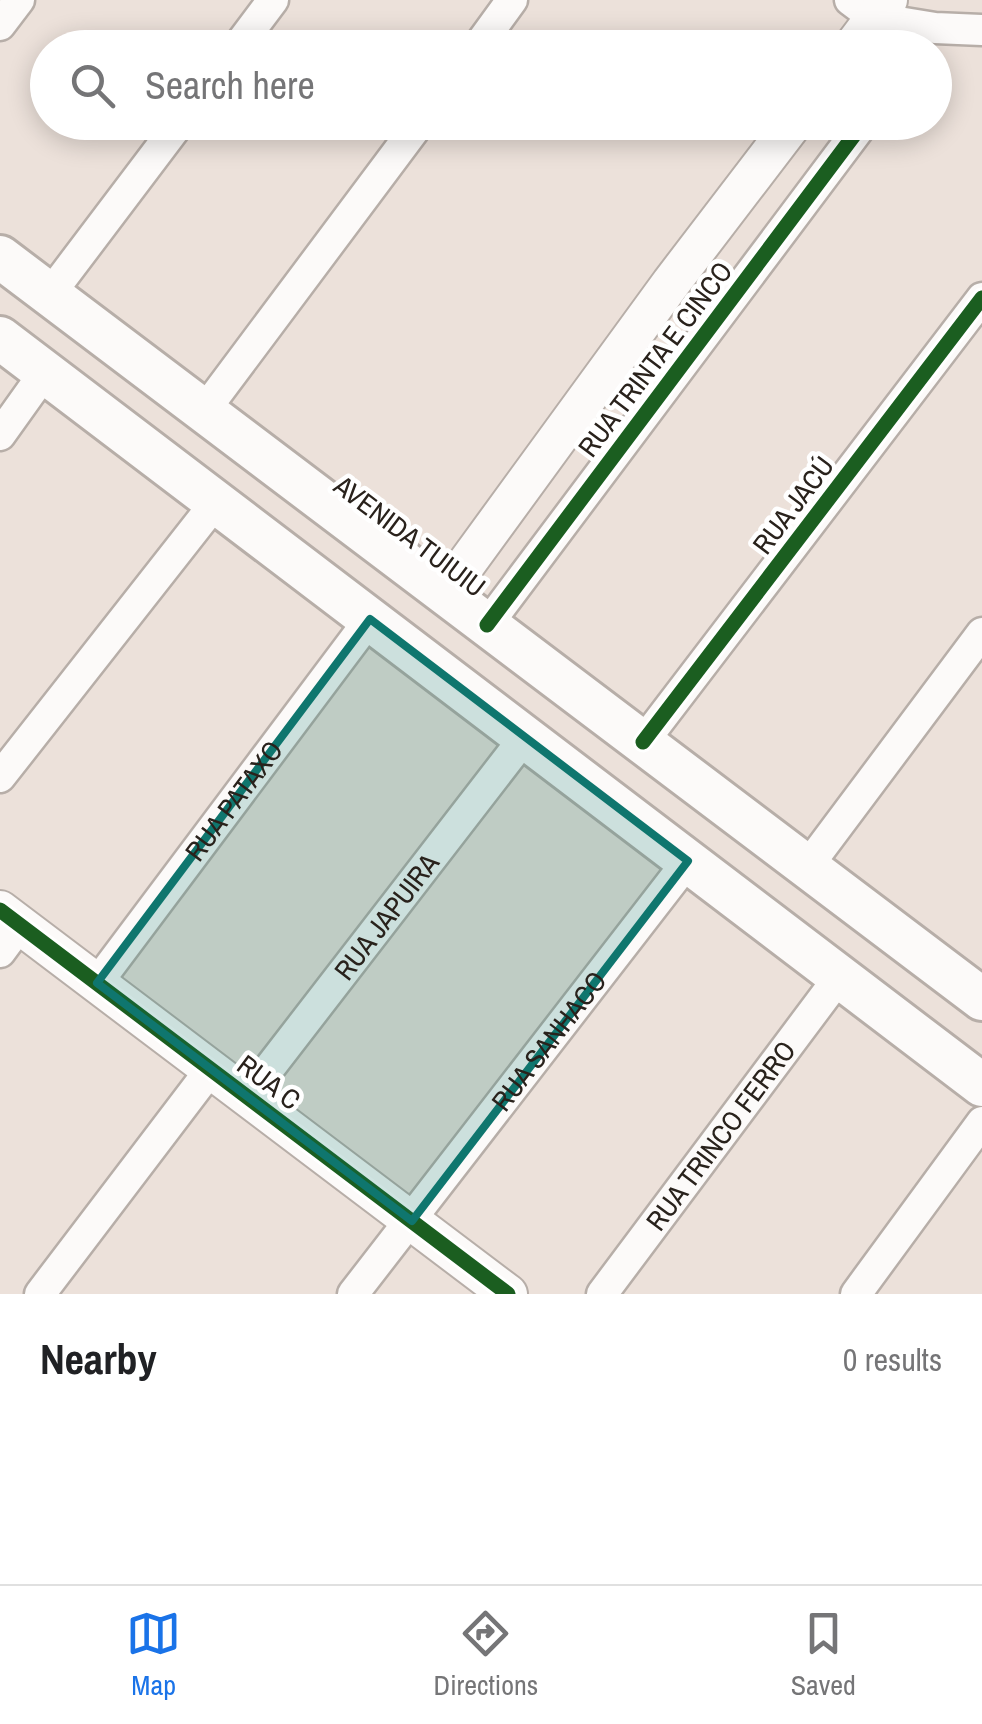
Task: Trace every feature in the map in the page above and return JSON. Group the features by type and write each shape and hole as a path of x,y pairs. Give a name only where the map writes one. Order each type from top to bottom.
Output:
{"main road":[{"name":"AVENIDA TUIUIU","path":"0,256 807,867 976,982"},
{"path":"0,338 982,1084"},
{"path":"100,414 146,366"}],"street":[{"path":"0,25 19,0"},
{"path":"250,30 273,0"},
{"path":"490,30 512,0"},
{"path":"866,16 905,30"},
{"path":"952,34 982,30"},
{"path":"50,294 166,140"},
{"path":"204,411 407,140"},
{"path":"445,593 780,140"},
{"name":"RUA TRINTA E CINCO","path":"487,625 851,140"},
{"name":"RUA JACÚ","path":"643,742 982,298"},
{"path":"0,436 45,372"},
{"path":"0,776 216,502"},
{"name":"RUA PATAXO","path":"97,983 370,620"},
{"path":"807,867 982,633"},
{"name":"RUA JAPUIRA","path":"247,1097 526,737"},
{"name":"RUA SANHACO","path":"352,1294 688,861"},
{"name":"RUA C","path":"7,929 97,983 508,1294"},
{"name":"RUA TRINCO FERRO","path":"602,1294 840,976"},
{"path":"40,1294 211,1069"},
{"path":"856,1294 982,1122"}],"highlighted area":[{"path":"370,619 688,861 412,1221 97,983"}],"cycle path":[{"path":"487,625 851,140"},
{"path":"643,742 982,298"},
{"path":"0,910 508,1294"}]}
